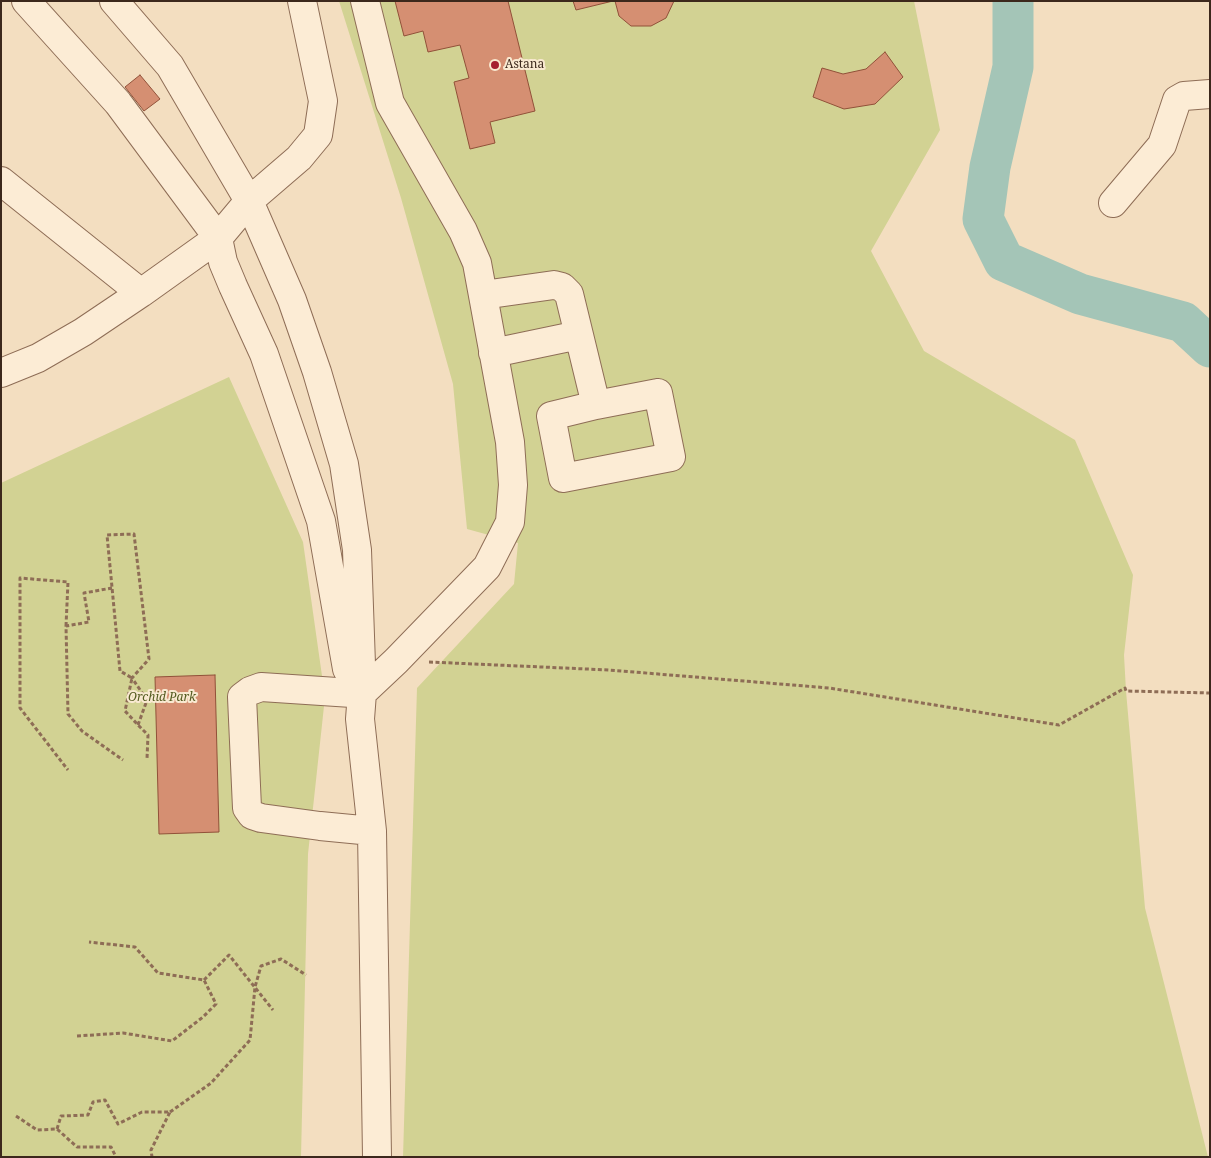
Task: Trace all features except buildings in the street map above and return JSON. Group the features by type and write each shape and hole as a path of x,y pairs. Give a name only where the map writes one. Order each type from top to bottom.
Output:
{"street":[{"path":"26,1 118,103 218,238 223,262 264,354 321,521 358,701 372,831 377,1157"},
{"path":"114,1 170,66 249,201 292,300 317,372 344,464 357,550 358,701"},
{"path":"1,373 38,358 83,332 218,238 249,201 300,158 318,135 324,101 302,1"},
{"path":"358,701 487,567 510,522 513,485 510,442 477,263 463,231 390,103 365,1"},
{"path":"1112,203 1162,145 1177,100 1184,96 1210,94"},
{"path":"1,180 140,293"},
{"path":"483,294 554,284 562,287 569,294 596,405"},
{"path":"493,353 579,335"},
{"path":"658,393 671,457 563,478 551,416 596,405 658,393"},
{"path":"358,701 261,687 250,691 242,697 246,808 252,815 261,818 372,831"}],"path":[{"path":"138,725 147,700 132,678 120,671 107,535 134,534 149,659 132,678 125,711 138,725 148,735 147,759"},
{"path":"68,770 20,708 20,578 68,582 66,626 68,714 82,731 124,760"},
{"path":"66,626 90,622 84,593 112,588"},
{"path":"396,661 609,670 829,688 1059,725 1125,688 1126,691 1210,693"},
{"path":"89,942 135,947 158,973 204,980"},
{"path":"204,980 229,955 272,1010"},
{"path":"152,1157 151,1150 170,1112 211,1083 250,1040 255,987 261,966 281,959 306,975"},
{"path":"77,1036 123,1033 172,1041 203,1017 216,1004 204,980"},
{"path":"57,1129 62,1116 88,1116 93,1102 105,1100 118,1124 142,1112 170,1112"},
{"path":"16,1116 37,1130 57,1129 77,1147 111,1147 116,1157"}],"green space":[{"path":"339,1 914,1 940,130 871,251 924,351 1075,440 1133,575 1124,655 1145,908 1208,1157 403,1157 417,688 514,584 518,543 467,529 453,384 401,198"},
{"name":"Orchid Park","path":"229,377 303,542 325,697 308,854 301,1157 1,1157 1,483"}],"waterway":[{"path":"1013,1 1013,67 990,167 983,219 1004,261 1080,294 1183,322 1210,347"}],"place":[{"name":"Astana","path":"495,65"}]}
